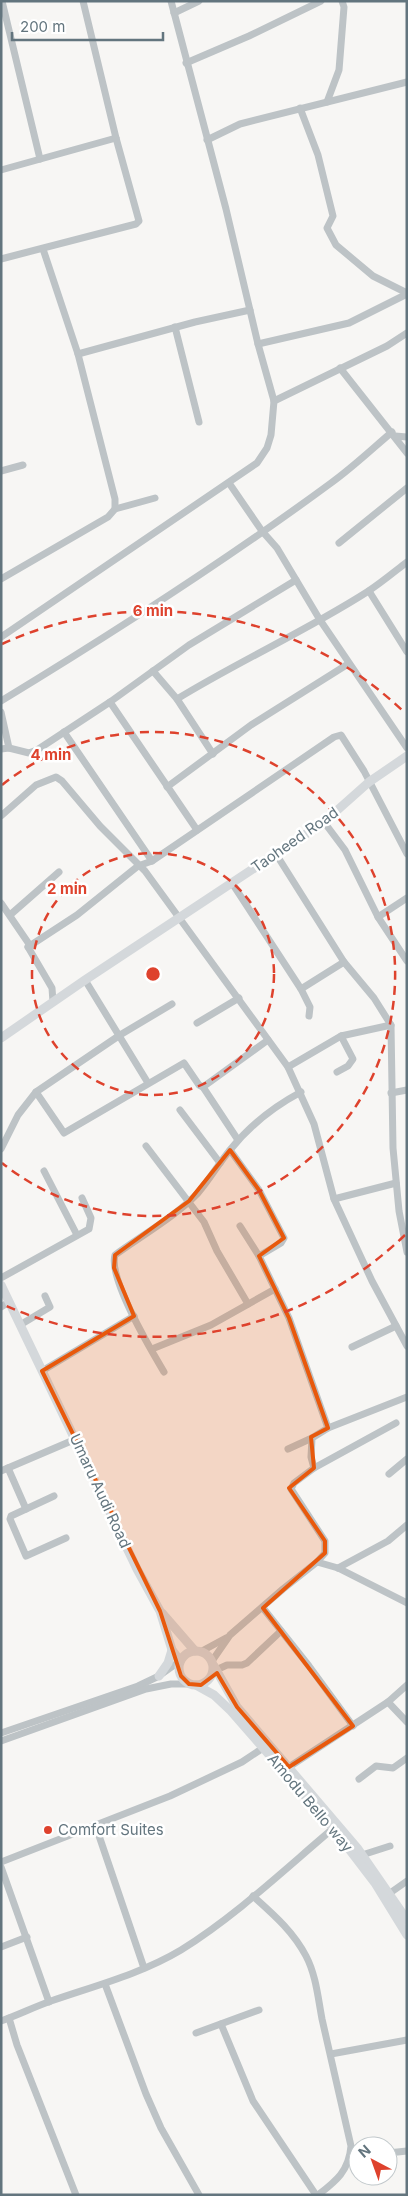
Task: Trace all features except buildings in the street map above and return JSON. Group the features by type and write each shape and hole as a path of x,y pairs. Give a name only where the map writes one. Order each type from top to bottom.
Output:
{"main road":[{"name":"Taoheed Road","path":"1,1038 85,980 324,822 369,782 407,756"},
{"name":"Umaru Audi Road","path":"1,1285 5,1305 20,1325 133,1561 160,1611"},
{"path":"160,1611 172,1650 180,1661"},
{"path":"160,1611 214,1666 209,1680 193,1684 181,1676 179,1671 180,1661 188,1653 198,1651"},
{"path":"159,1676 168,1663 172,1650"},
{"name":"Amodu Bello way","path":"214,1666 237,1707 289,1767 335,1826 407,1935"},
{"name":"Amodu Bello way","path":"193,1684 221,1701 362,1855 407,1920"}],"street":[{"path":"2,1 40,159"},
{"path":"1,259 136,224 139,221 116,138 83,1"},
{"path":"1,637 257,463 267,448 271,435 274,401 171,1"},
{"path":"174,13 199,1"},
{"path":"186,63 249,36 321,1"},
{"path":"327,102 339,70 344,7 342,1"},
{"path":"1,38 10,35"},
{"path":"207,140 240,124 407,82"},
{"path":"300,108 318,155 333,216 327,228 336,245 373,276 407,294"},
{"path":"1,170 116,138"},
{"path":"43,249 78,354 115,499 115,509"},
{"path":"258,344 349,323 407,294"},
{"path":"78,354 250,310"},
{"path":"175,328 199,422"},
{"path":"274,401 387,346 407,333"},
{"path":"340,368 407,453"},
{"path":"393,434 407,437"},
{"path":"1,701 77,656 262,531 332,482 393,434"},
{"path":"1,471 23,464"},
{"path":"229,483 262,531 277,548 348,664 407,748"},
{"path":"339,543 407,488"},
{"path":"1,579 108,517 115,509 156,498"},
{"path":"177,699 224,671 282,642 369,591 407,562"},
{"path":"1,712 5,748 29,753 37,750 110,702 189,644 296,580"},
{"path":"369,591 407,652"},
{"path":"167,787 251,725 348,664"},
{"path":"153,672 177,699 213,754"},
{"path":"110,702 197,830"},
{"path":"64,732 152,861"},
{"path":"28,947 77,915 138,866 152,861 334,737 341,735 369,782 407,854"},
{"path":"2,812 36,786 56,777 62,781 100,826 144,871 288,1067 314,1124 334,1199 372,1281 407,1346"},
{"path":"324,822 345,850 378,917 407,961"},
{"path":"276,854 344,962 374,998 390,1025 391,1093 396,1183 404,1222 407,1252"},
{"path":"10,915 59,872"},
{"path":"232,883 301,989 310,1007 309,1016"},
{"path":"378,917 407,898"},
{"path":"1,903 29,944 28,947 52,988 53,1002"},
{"path":"301,989 344,962"},
{"path":"85,980 148,1083"},
{"path":"197,1023 239,998"},
{"path":"1,1149 18,1115 36,1092 120,1035 172,1004"},
{"path":"288,1067 341,1036 390,1025"},
{"path":"338,1072 348,1066 353,1059 341,1036"},
{"path":"203,1087 268,1040"},
{"path":"36,1092 64,1133 184,1063 199,1085 203,1087 238,1140"},
{"path":"391,1093 407,1090"},
{"path":"164,1372 134,1316 114,1268 114,1255 189,1201 238,1140 258,1119 278,1104 301,1092"},
{"path":"180,1110 220,1163"},
{"path":"146,1146 204,1222 217,1251 248,1304"},
{"path":"230,1150 259,1190 284,1238 281,1244 259,1256"},
{"path":"44,1171 77,1235"},
{"path":"334,1199 396,1183"},
{"path":"1,1278 89,1229 92,1222 82,1198"},
{"path":"240,1226 259,1256 289,1318 328,1428"},
{"path":"152,1349 211,1325 275,1289"},
{"path":"20,1325 50,1308 45,1296"},
{"path":"42,1371 134,1316"},
{"path":"352,1347 396,1326"},
{"path":"288,1449 328,1428 407,1397"},
{"path":"198,1651 230,1635 326,1553 325,1540 291,1489 294,1483 314,1468 396,1423"},
{"path":"312,1438 311,1457 314,1468"},
{"path":"26,1509 4,1469 76,1439"},
{"path":"390,1474 407,1458"},
{"path":"54,1496 11,1516 10,1519 26,1556 66,1538"},
{"path":"338,1568 388,1541 407,1525"},
{"path":"317,1562 338,1568 407,1603"},
{"path":"263,1608 352,1726"},
{"path":"214,1666 227,1664 242,1665 247,1663 281,1631"},
{"path":"214,1666 230,1635"},
{"path":"1,1733 130,1689 159,1676 180,1661"},
{"path":"1,1741 159,1686 193,1684"},
{"path":"289,1767 388,1702 407,1685"},
{"path":"388,1702 407,1722"},
{"path":"1,1862 179,1792 242,1762 264,1748"},
{"path":"359,1779 376,1766 393,1768 407,1758"},
{"path":"95,1824 144,1968"},
{"path":"1,2022 49,2002 105,1984 144,1968 180,1950 218,1924 335,1826"},
{"path":"362,1855 390,1846"},
{"path":"1,1867 49,2002"},
{"path":"390,1894 407,1881"},
{"path":"252,1896 295,1937 306,1957 313,1975 349,2136"},
{"path":"1,1947 27,1937"},
{"path":"105,1984 146,2094 161,2128 199,2195"},
{"path":"196,2033 259,2010"},
{"path":"9,2018 16,2045 76,2195"},
{"path":"221,2024 253,2101 317,2195 340,2177 348,2166"},
{"path":"330,2054 407,2040"}],"highlighted area":[{"path":"230,1150 259,1190 284,1238 259,1256 289,1318 328,1428 311,1437 314,1468 289,1488 325,1541 325,1553 263,1608 353,1726 289,1767 237,1707 217,1673 201,1685 189,1684 181,1676 160,1611 42,1371 134,1316 114,1268 115,1255 189,1201"}],"place":[{"name":"Comfort Suites","path":"48,1830"}]}
